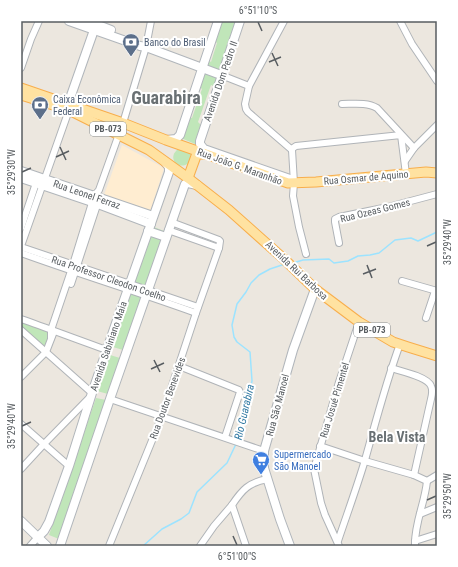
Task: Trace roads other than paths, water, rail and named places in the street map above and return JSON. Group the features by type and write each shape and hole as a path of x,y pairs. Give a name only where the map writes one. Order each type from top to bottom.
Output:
{"main road":[{"name":"PB-073","path":"21,88 68,107 149,150 188,178"},
{"name":"PB-073","path":"21,95 123,123 166,140"},
{"path":"119,134 121,135 127,130 123,123"},
{"name":"Rua João G. Maranhão","path":"166,140 288,183 294,183"},
{"path":"188,178 196,156 199,154 204,154"},
{"name":"Rua Osmar de Aquino","path":"294,183 426,172 437,173"},
{"name":"Avenida Rui Barbosa","path":"188,178 246,224 315,289 359,322 380,335 400,344 426,353 437,354"}],"street":[{"path":"21,68 39,21"},
{"path":"69,21 95,24 140,46 249,86"},
{"path":"123,123 146,47 151,21"},
{"name":"Avenida Dom Pedro II","path":"166,140 176,139 180,135 218,21"},
{"name":"Avenida Dom Pedro II","path":"200,141 240,21"},
{"path":"284,21 249,86 245,104 248,112 292,150 294,183 293,196 306,254"},
{"path":"400,21 412,44 437,81"},
{"path":"21,228 41,181 68,107 95,24"},
{"path":"342,104 372,105 377,108 414,148"},
{"path":"404,160 437,125"},
{"path":"21,377 46,352 96,198 119,134"},
{"path":"292,150 296,146 401,135"},
{"path":"401,135 406,174"},
{"name":"Rua João G. Maranhão","path":"200,141 200,146 204,148 290,179 294,183"},
{"name":"Avenida Sabiniano Maia","path":"38,537 44,531 49,522 128,287 169,172 169,167 159,157"},
{"name":"Rua Leonel Ferraz","path":"21,171 41,181"},
{"name":"Rua Leonel Ferraz","path":"21,178 41,181 96,198 151,224 167,234"},
{"path":"21,247 41,181"},
{"name":"Avenida Sabiniano Maia","path":"60,546 185,184 188,183 198,185"},
{"name":"Rua Ozeas Gomes","path":"339,243 335,219 437,194"},
{"path":"167,234 219,248 219,240 171,222"},
{"name":"Rua Professor Cleodon Coelho","path":"21,247 74,269"},
{"name":"Rua Doutor Benevides","path":"109,546 162,416 219,248"},
{"name":"Rua Professor Cleodon Coelho","path":"21,253 197,310"},
{"path":"402,281 436,291 426,318"},
{"name":"Rua São Manoel","path":"290,546 264,468 264,451 292,350 315,289"},
{"path":"21,319 107,350"},
{"name":"Rua Josué Pimentel","path":"338,544 321,504 314,469 359,322"},
{"path":"21,330 92,394 21,469"},
{"path":"338,544 365,461 391,368 400,344"},
{"path":"179,366 239,390 240,392 225,437"},
{"path":"391,368 427,381 431,385 431,399 414,475"},
{"path":"110,399 264,451"},
{"path":"21,424 69,466"},
{"path":"320,446 414,475 427,481"},
{"path":"427,481 437,475"},
{"path":"200,546 237,498 250,484 268,478"},
{"path":"415,544 427,481"},
{"path":"232,505 246,546"},
{"path":"420,514 437,507"},
{"path":"21,521 47,546"},
{"path":"415,544 437,534"},
{"path":"30,546 38,537"},
{"path":"205,539 208,546"}],"waterway":[{"name":"Rio Guarabira","path":"293,263 303,260 329,259 334,263 348,261 358,256 379,253 395,240 411,238 418,241 437,232"},
{"name":"Rio Guarabira","path":"238,441 241,436 252,381 250,352 237,342 234,337 232,325 237,304 251,283 259,275 270,269 285,264"},
{"name":"Rio Guarabira","path":"143,546 162,529 189,513 197,492 227,463 236,444"}],"place":[{"name":"Banco do Brasil","path":"131,57"},
{"name":"Caixa Econômica Federal","path":"40,120"},
{"name":"Supermercado São Manoel","path":"261,475"}],"district":[{"name":"Guarabira","path":"166,98"},
{"name":"Bela Vista","path":"397,437"}]}
